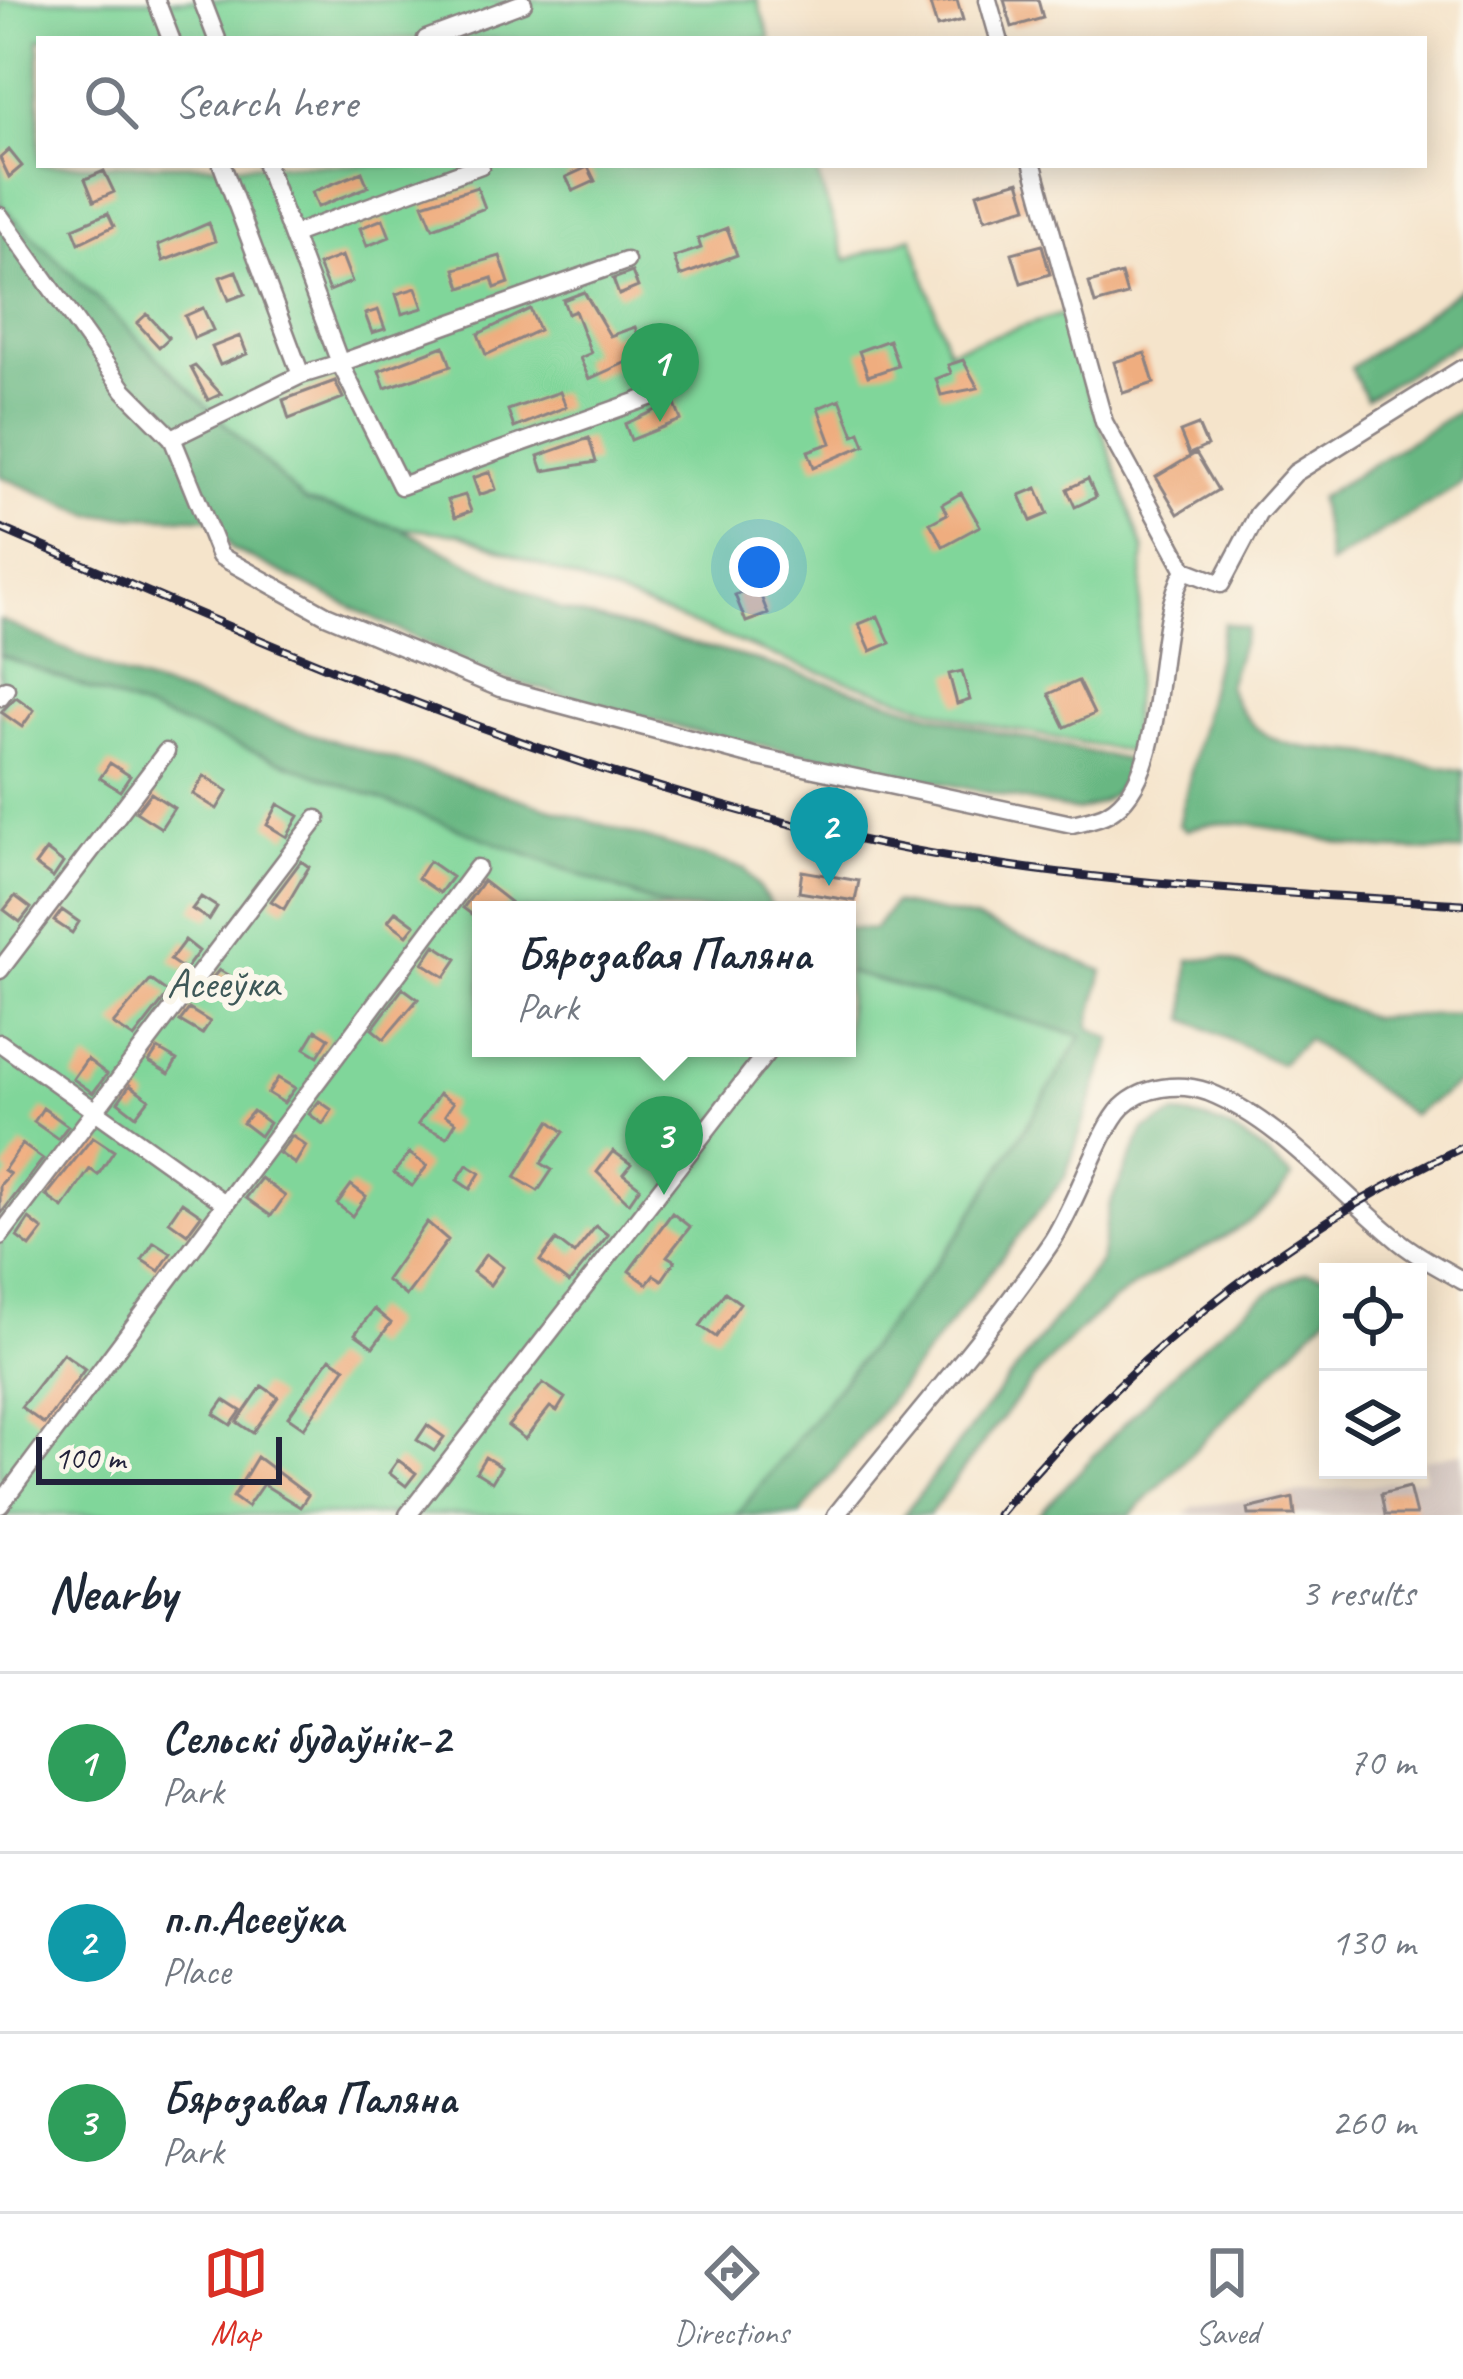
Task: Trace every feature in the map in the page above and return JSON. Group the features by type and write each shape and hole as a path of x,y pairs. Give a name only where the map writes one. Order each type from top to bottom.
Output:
{"street":[{"path":"156,0 171,36"},
{"path":"202,0 216,36"},
{"path":"988,0 998,36"},
{"path":"433,36 523,3"},
{"path":"223,168 301,375"},
{"path":"267,168 340,363 400,486 671,389"},
{"path":"293,234 474,168"},
{"path":"1034,168 1104,422 1185,570 1221,584 1258,514 1295,473 1463,368"},
{"path":"0,216 124,389 172,438 220,556 326,615 500,688 753,756 1072,824 1108,813 1131,793 1148,749 1166,617 1185,570"},
{"path":"172,438 301,375 626,261"},
{"path":"0,970 166,752"},
{"path":"0,1236 317,819"},
{"path":"0,1505 477,868"},
{"path":"0,1043 226,1204"},
{"path":"408,1515 763,1057"},
{"path":"836,1515 1042,1255 1081,1191 1113,1120 1143,1093 1170,1086 1208,1092 1321,1172 1397,1240 1463,1281"}],"shaded area":[{"path":"1463,1452 1463,1515 1184,1515 1194,1506 1427,1479 1427,1459"}],"green space":[{"path":"0,0 757,0 769,36 36,36 36,168 815,168 846,260 912,237 948,350 1062,314 1144,551 1130,752 976,723 795,664 460,534 400,528 303,501 0,204"},
{"path":"0,204 304,501 400,528 562,610 755,660 977,728 1132,761 1123,781 1106,800 1077,811 692,731 493,676 232,549 215,519 91,515 0,476"},
{"path":"1463,287 1463,340 1366,399 1351,368"},
{"path":"1463,408 1463,483 1329,564 1319,498"},
{"path":"0,620 125,676 745,869 768,901 649,901 0,655"},
{"path":"1224,623 1247,628 1228,686 1239,709 1268,736 1305,747 1463,771 1463,851 1373,849 1251,824 1187,830 1179,825"},
{"name":"Асееўка","path":"0,655 649,901 472,901 472,1057 856,1057 856,974 1083,1035 961,1232 737,1515 0,1515"},
{"path":"894,903 975,919 1103,971 1089,1027 1112,1040 1065,1177 800,1515 737,1515 961,1232 1082,1036 856,974 856,929 874,930"},
{"path":"1224,958 1371,1018 1463,1013 1463,1081 1412,1115 1307,1039 1280,1064 1186,1019 1189,960"},
{"path":"1174,1115 1224,1127 1252,1143 1292,1177 1254,1217 1107,1306 1034,1379 929,1515 903,1515 1100,1262 1109,1206 1144,1130"},
{"path":"1306,1272 1319,1274 1319,1323 1131,1515 1038,1515 1202,1347 1273,1290"}],"building":[{"path":"957,0 963,20 937,27 930,4"},
{"path":"1004,0 1038,0 1043,18 1012,27"},
{"path":"9,150 22,166 9,177 0,158"},
{"path":"588,168 595,181 573,191 566,177"},
{"path":"104,171 114,192 94,201 85,179"},
{"path":"362,172 368,187 318,207 312,192"},
{"path":"1019,181 1027,207 985,219 977,193"},
{"path":"477,187 485,208 433,228 423,204"},
{"path":"108,213 114,226 79,243 73,228"},
{"path":"383,219 390,237 367,246 360,228"},
{"path":"209,223 215,241 163,261 158,245"},
{"path":"727,228 737,255 680,276 674,257 701,248 698,239"},
{"path":"1042,245 1050,274 1021,283 1012,253"},
{"path":"342,256 352,282 329,291 318,265"},
{"path":"500,256 509,283 495,288 492,278 461,288 455,269"},
{"path":"236,271 245,294 229,300 220,277"},
{"path":"632,272 638,287 619,295 613,279"},
{"path":"1121,274 1127,295 1095,304 1089,283"},
{"path":"416,288 423,308 402,314 396,294"},
{"path":"584,292 610,336 635,327 646,357 658,353 667,377 639,387 629,361 589,379 580,358 591,353 575,311 568,314 563,300"},
{"path":"203,308 213,330 194,338 185,316"},
{"path":"530,309 539,330 486,355 478,334"},
{"path":"378,310 385,329 372,333 365,314"},
{"path":"147,314 169,338 159,347 137,323"},
{"path":"240,336 247,354 220,365 212,347"},
{"path":"889,340 898,366 868,376 859,351"},
{"path":"444,346 451,366 385,388 379,371"},
{"path":"1145,353 1154,383 1123,393 1114,362"},
{"path":"963,360 978,388 941,395 936,379 951,373 948,365"},
{"path":"195,366 221,394 208,400 191,368"},
{"path":"335,381 343,398 289,419 283,400"},
{"path":"560,392 566,407 514,428 508,410"},
{"path":"840,399 854,435 860,432 865,445 814,467 808,451 831,443 818,408"},
{"path":"674,402 681,420 631,440 625,424"},
{"path":"1198,425 1207,446 1189,454 1180,432"},
{"path":"589,438 596,462 543,471 538,456"},
{"path":"1196,453 1218,490 1178,514 1156,477"},
{"path":"490,472 496,489 479,495 473,478"},
{"path":"1088,479 1096,497 1075,507 1067,489"},
{"path":"1037,488 1048,514 1031,521 1020,495"},
{"path":"961,493 980,526 943,546 930,523 947,514 942,504"},
{"path":"465,495 471,511 455,517 448,500"},
{"path":"757,586 768,614 746,622 735,595"},
{"path":"878,616 890,643 871,651 859,624"},
{"path":"962,671 970,700 957,704 949,674"},
{"path":"1078,681 1094,714 1065,727 1049,694"},
{"path":"16,697 34,710 22,727 1,712"},
{"path":"110,763 130,776 120,791 100,778"},
{"path":"204,776 228,791 217,809 193,794"},
{"path":"151,793 174,808 161,828 136,812"},
{"path":"278,804 299,816 287,837 267,825"},
{"path":"46,850 63,863 53,878 35,865"},
{"path":"301,861 309,867 284,909 271,901"},
{"path":"429,861 452,877 440,893 418,878"},
{"path":"802,871 859,881 855,901 799,892"},
{"path":"483,881 509,901 472,901 472,914 463,908"},
{"path":"15,896 31,908 20,922 4,910"},
{"path":"201,897 217,907 209,920 192,909"},
{"path":"62,910 79,922 72,933 54,921"},
{"path":"396,911 415,925 407,935 388,921"},
{"path":"185,940 199,951 185,970 170,960"},
{"path":"435,945 457,959 445,977 423,963"},
{"path":"219,970 233,978 222,996 206,986"},
{"path":"151,980 169,993 134,1038 113,1024"},
{"path":"403,988 418,999 384,1039 372,1029"},
{"path":"189,1009 210,1022 202,1034 180,1021"},
{"path":"316,1030 329,1038 318,1056 305,1048"},
{"path":"158,1049 177,1060 169,1074 149,1062"},
{"path":"87,1059 107,1074 93,1093 73,1079"},
{"path":"278,1078 295,1088 284,1103 268,1093"},
{"path":"130,1085 149,1099 136,1116 118,1102"},
{"path":"439,1094 453,1103 445,1115 456,1122 447,1137 418,1124"},
{"path":"319,1101 332,1110 323,1124 309,1114"},
{"path":"43,1108 68,1126 58,1139 34,1122"},
{"path":"253,1111 269,1123 260,1136 243,1123"},
{"path":"550,1121 564,1132 541,1163 552,1170 538,1191 515,1177"},
{"path":"292,1136 306,1146 295,1164 279,1153"},
{"path":"93,1137 114,1151 98,1175 90,1169 63,1208 46,1196"},
{"path":"22,1144 43,1159 0,1215 0,1185 10,1174 4,1170"},
{"path":"613,1151 631,1164 623,1174 640,1187 629,1203 597,1172"},
{"path":"409,1153 427,1166 412,1186 394,1173"},
{"path":"467,1165 480,1173 470,1189 457,1180"},
{"path":"261,1178 285,1196 271,1216 246,1198"},
{"path":"351,1185 366,1196 352,1216 337,1204"},
{"path":"182,1202 201,1215 187,1234 169,1221"},
{"path":"672,1213 690,1227 667,1256 675,1261 662,1280 654,1275 647,1284 629,1271"},
{"path":"29,1219 43,1230 30,1247 17,1237"},
{"path":"427,1222 448,1240 406,1296 386,1280"},
{"path":"596,1226 608,1235 569,1283 540,1261 556,1240 574,1254"},
{"path":"154,1242 171,1253 159,1271 142,1260"},
{"path":"486,1254 503,1267 490,1285 473,1272"},
{"path":"725,1292 740,1303 716,1337 700,1326"},
{"path":"374,1309 391,1323 373,1347 355,1334"},
{"path":"63,1353 85,1369 44,1424 21,1407"},
{"path":"330,1358 345,1368 304,1428 288,1417"},
{"path":"543,1383 565,1398 557,1411 550,1407 525,1439 508,1426"},
{"path":"262,1386 278,1397 253,1433 237,1422"},
{"path":"224,1400 241,1411 231,1425 214,1414"},
{"path":"427,1425 444,1437 434,1451 417,1440"},
{"path":"257,1457 308,1495 300,1507 263,1484 247,1507 233,1497"},
{"path":"485,1457 501,1467 492,1482 476,1472"},
{"path":"398,1460 416,1473 406,1486 389,1473"},
{"path":"1409,1487 1416,1515 1385,1515 1381,1494"},
{"path":"1293,1498 1295,1515 1249,1515 1248,1509"}],"railway":[{"path":"0,528 414,702 625,777 733,809 842,836 996,864 1151,882 1463,904"},
{"path":"998,1515 1099,1404 1210,1305 1331,1219 1463,1147"}],"place":[{"name":"Сельскі будаўнік-2","path":"660,422"},
{"name":"п.п.Асееўка","path":"829,886"},
{"name":"Бярозавая Паляна","path":"664,1195"}]}
